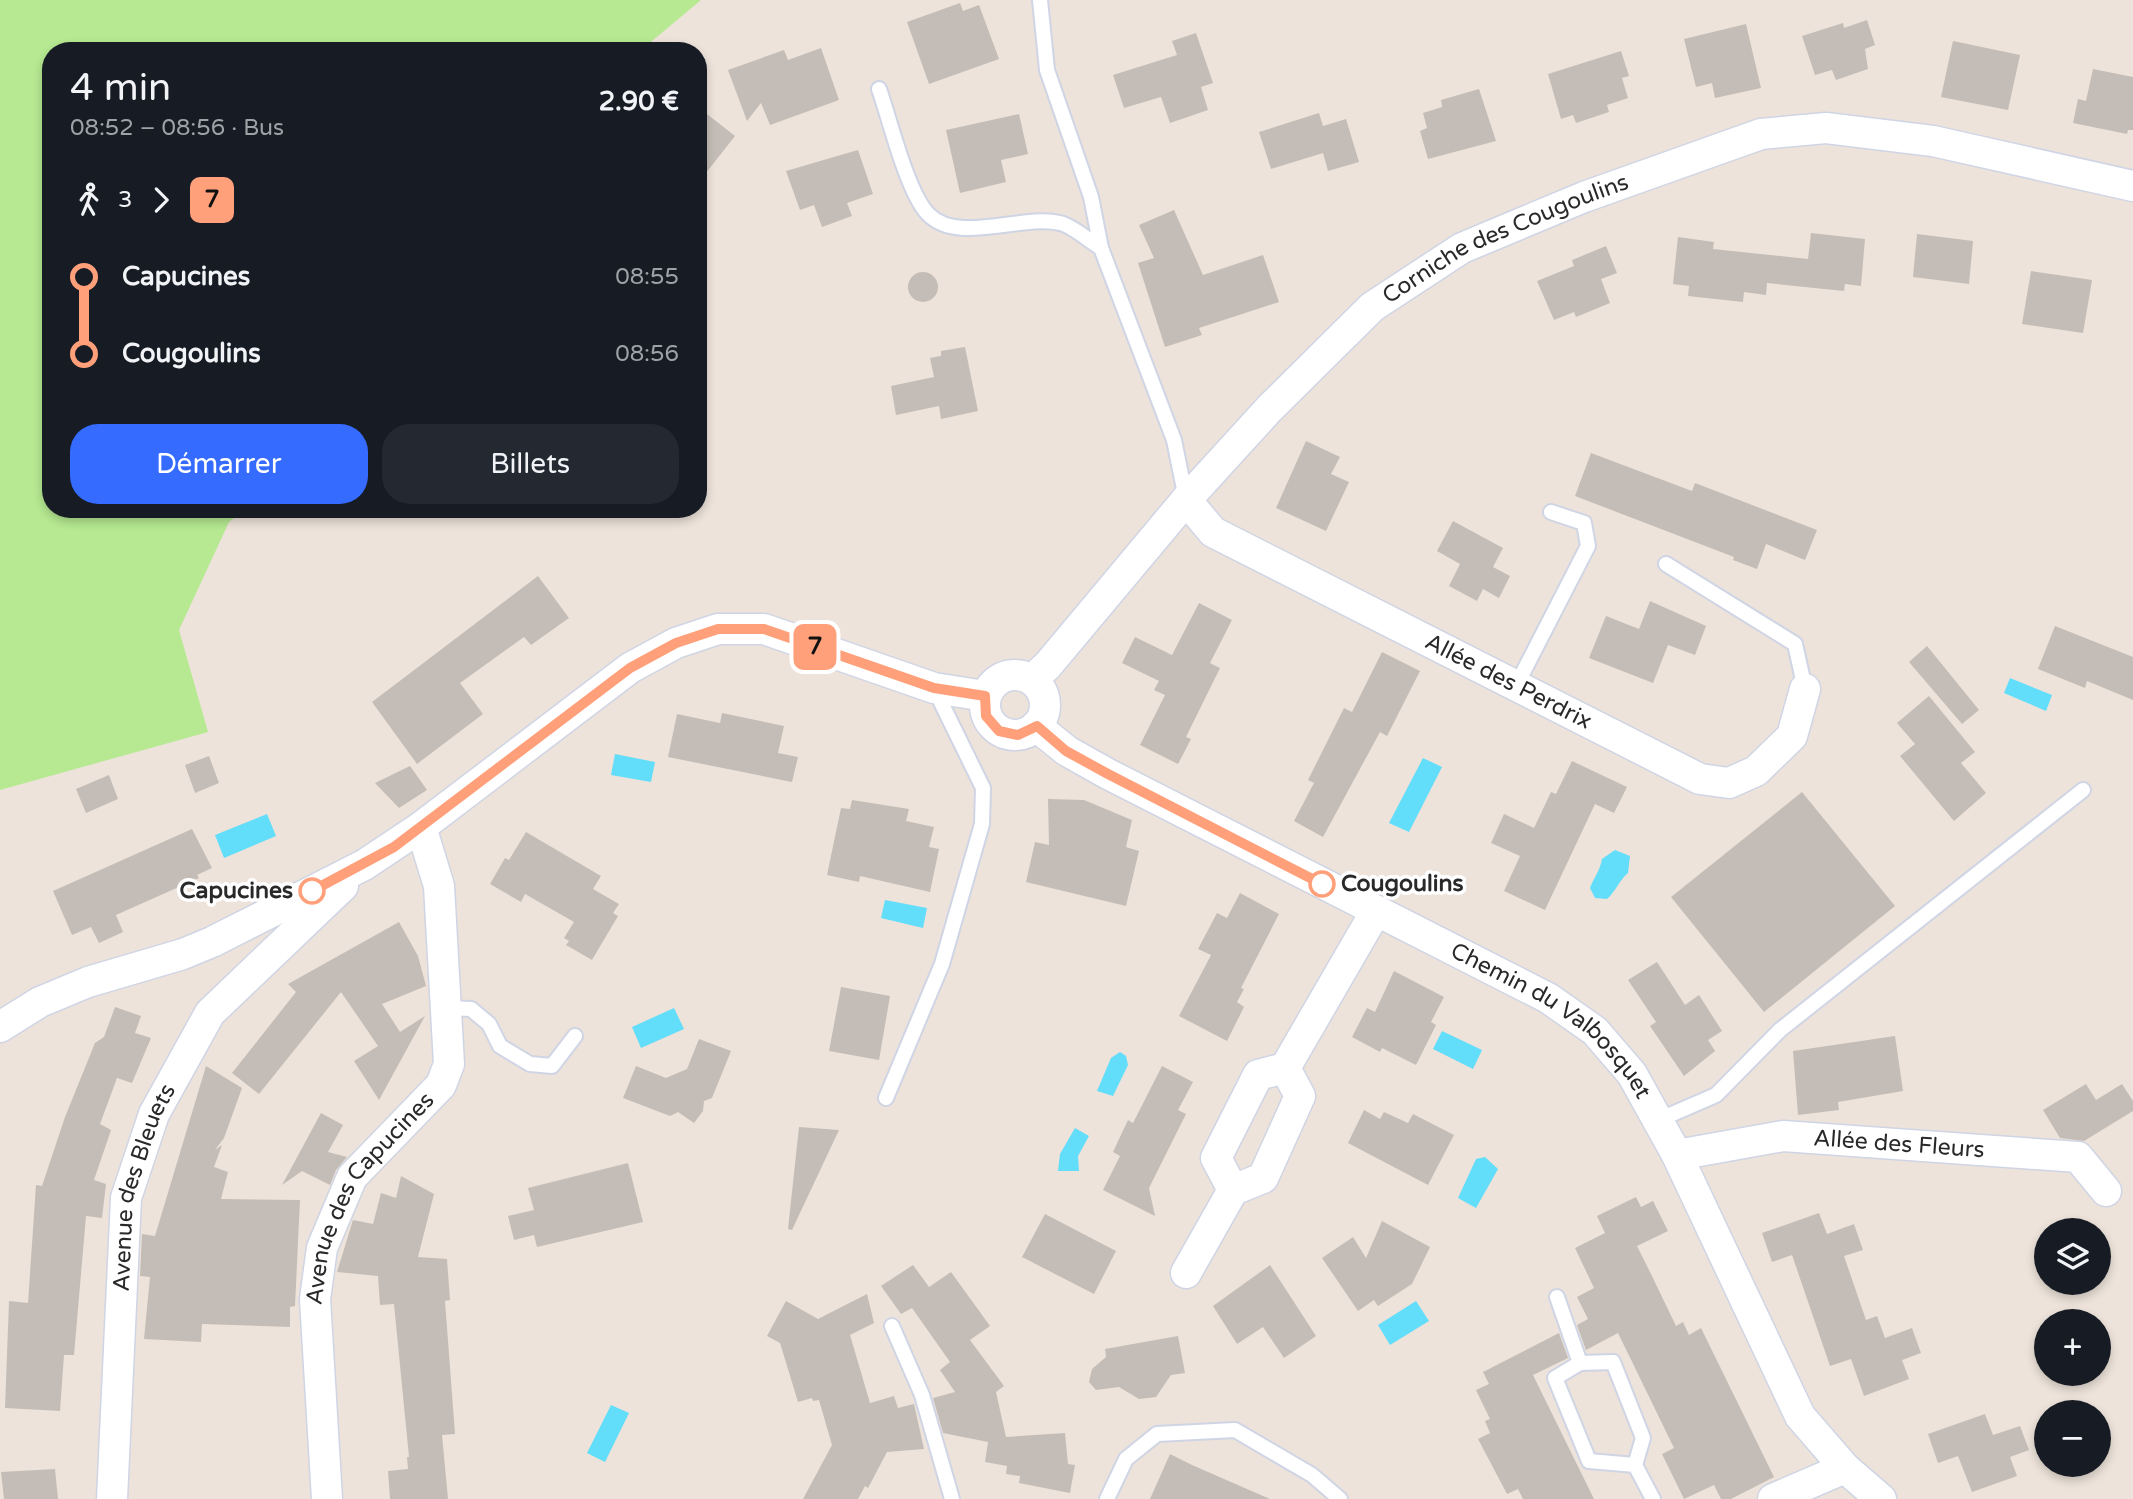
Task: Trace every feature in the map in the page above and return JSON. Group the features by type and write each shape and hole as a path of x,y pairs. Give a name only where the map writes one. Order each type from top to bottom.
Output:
{"street":[{"name":"Corniche des Cougoulins","path":"1032,680 1048,665 1186,500 1269,409 1372,307 1462,248 1584,197 1761,134 1826,128 1933,141 2133,186"},
{"name":"Allée des Perdrix","path":"1186,500 1213,532 1700,779 1728,783 1756,771 1792,736 1805,689"},
{"path":"421,827 630,668 676,643 718,629 764,629 934,688 985,696"},
{"path":"1024,675 1032,680 1040,687 1045,707 1037,726 1018,735 999,731 986,716 985,696 989,688 1004,676 1024,675"},
{"name":"Chemin du Valbosquet","path":"1037,726 1066,751 1108,774 1548,998 1595,1031 1632,1074 1676,1155 1800,1416 1845,1468 1881,1499"},
{"name":"Avenue des Bleuets","path":"112,1499 126,1198 154,1114 209,1013 292,917 421,827"},
{"name":"Avenue des Capucines","path":"327,1499 316,1299 322,1248 352,1177 441,1085 449,1064 439,886 421,827"},
{"path":"1233,1189 1216,1158 1258,1075 1285,1068 1376,912"},
{"path":"0,1027 52,997 88,982 183,954 292,917"},
{"path":"1186,1273 1233,1189 1263,1178 1300,1097 1285,1068"},
{"name":"Allée des Fleurs","path":"1676,1155 1783,1136 2078,1157 2106,1191"},
{"path":"1773,1499 1845,1468"}],"lane":[{"path":"1040,0 1047,70 1091,197 1101,248 1174,440 1186,500"},
{"path":"879,89 914,191 929,216 960,230 1026,221 1061,223 1101,248"},
{"path":"1516,686 1588,546 1584,523 1552,512"},
{"path":"1666,564 1795,644 1805,689"},
{"path":"886,1098 942,964 982,824 982,788 934,688"},
{"path":"1656,1121 1716,1096 1780,1030 2082,790"},
{"path":"446,1008 471,1009 489,1024 500,1046 530,1064 552,1066 575,1036"},
{"path":"1557,1297 1580,1363"},
{"path":"892,1326 922,1395 952,1499"},
{"path":"1635,1465 1589,1461 1555,1378 1580,1363 1613,1362 1643,1438 1635,1465 1653,1499"},
{"path":"1107,1499 1126,1459 1157,1434 1235,1430 1312,1475 1340,1499"}],"green space":[{"path":"0,0 701,0 651,42 42,42 42,518 234,518 229,522 179,630 208,732 0,790"}],"water":[{"path":"2010,678 2052,695 2046,711 2004,693"},
{"path":"615,754 655,762 651,782 611,775"},
{"path":"1423,758 1442,767 1409,832 1389,823"},
{"path":"267,814 276,836 224,858 215,835"},
{"path":"1615,850 1630,856 1628,873 1607,899 1595,898 1590,888 1602,859"},
{"path":"885,900 927,908 923,928 881,918"},
{"path":"674,1008 684,1029 641,1048 632,1027"},
{"path":"1442,1031 1482,1050 1473,1069 1433,1049"},
{"path":"1120,1052 1126,1056 1128,1065 1113,1096 1097,1091 1111,1058"},
{"path":"1075,1128 1089,1136 1078,1156 1079,1171 1058,1171 1060,1154"},
{"path":"1485,1157 1498,1169 1476,1208 1458,1198 1476,1159"},
{"path":"1416,1301 1429,1321 1390,1345 1378,1325"},
{"path":"611,1405 629,1413 605,1462 587,1453"}],"building":[{"path":"960,3 963,11 979,5 999,59 929,84 907,22"},
{"path":"1867,20 1875,45 1865,49 1868,69 1836,80 1832,70 1815,75 1802,36 1843,23 1844,28"},
{"path":"1746,24 1761,88 1715,98 1712,83 1696,87 1684,39"},
{"path":"1196,33 1213,83 1201,87 1208,110 1170,123 1161,97 1124,108 1113,75 1177,55 1172,41"},
{"path":"1953,41 2020,55 2008,110 1941,97"},
{"path":"821,48 839,100 770,125 761,103 747,121 728,70 784,50 788,60"},
{"path":"1621,51 1629,76 1622,78 1628,98 1607,105 1609,112 1576,123 1573,115 1561,119 1548,74"},
{"path":"2093,69 2133,77 2133,130 2128,130 2127,134 2073,123 2078,99 2086,101"},
{"path":"1479,89 1496,141 1428,159 1420,131 1427,128 1423,113 1442,107 1441,100"},
{"path":"1319,113 1323,126 1346,119 1359,162 1328,171 1323,153 1271,169 1259,132"},
{"path":"707,114 735,136 707,172"},
{"path":"1019,114 1028,154 1001,160 1006,182 960,193 946,130"},
{"path":"858,150 873,194 847,203 852,216 822,227 814,205 800,210 786,171"},
{"path":"1174,210 1203,275 1263,255 1279,302 1199,328 1202,335 1165,347 1138,263 1154,258 1139,225"},
{"path":"1811,233 1865,239 1861,286 1845,284 1844,291 1767,283 1766,295 1744,292 1743,302 1688,296 1689,286 1673,284 1678,237 1714,242 1713,249 1808,259"},
{"path":"1917,234 1973,241 1969,284 1913,277"},
{"path":"1606,246 1617,273 1601,279 1610,303 1576,317 1574,312 1554,320 1537,281 1574,266 1572,260"},
{"path":"2031,271 2092,280 2083,333 2022,324"},
{"path":"923,272 934,276 938,287 934,298 923,302 912,298 908,287 912,276"},
{"path":"965,347 978,411 941,419 939,406 896,415 891,386 934,377 930,358 941,356 941,351"},
{"path":"1306,441 1340,457 1331,474 1349,482 1326,531 1276,508"},
{"path":"1591,453 1692,491 1695,483 1817,530 1805,560 1766,544 1757,569 1733,560 1734,557 1575,496"},
{"path":"1453,521 1503,548 1493,567 1510,576 1499,598 1483,589 1477,601 1449,586 1460,564 1437,551"},
{"path":"538,576 569,618 531,645 524,637 460,683 483,714 417,764 372,702"},
{"path":"1650,601 1706,626 1695,655 1668,645 1653,683 1589,658 1606,616 1639,629"},
{"path":"1199,603 1232,620 1210,663 1220,668 1186,737 1191,739 1178,764 1140,745 1165,695 1154,690 1159,681 1122,663 1135,637 1172,655"},
{"path":"2055,626 2133,657 2133,700 2087,681 2085,688 2038,669"},
{"path":"1927,646 1979,710 1962,724 1909,662"},
{"path":"1382,652 1420,671 1387,736 1380,732 1323,837 1294,821 1314,783 1308,780 1344,708 1352,712"},
{"path":"1929,696 1975,752 1961,763 1986,793 1954,821 1900,756 1915,744 1897,723"},
{"path":"722,713 784,726 778,753 798,757 792,782 668,757 677,714 720,723"},
{"path":"209,756 219,783 195,793 185,765"},
{"path":"1572,761 1627,787 1614,813 1595,804 1545,910 1504,891 1520,856 1491,843 1504,814 1534,828 1551,792 1556,794"},
{"path":"410,766 427,790 399,808 375,783"},
{"path":"109,775 118,799 86,813 76,789"},
{"path":"1802,792 1895,906 1764,1012 1671,897"},
{"path":"1048,799 1084,800 1132,820 1126,847 1139,851 1126,906 1026,882 1035,842 1049,845"},
{"path":"852,800 909,809 906,821 934,827 929,847 939,849 930,892 860,876 859,882 827,875 841,808 850,809"},
{"path":"192,829 212,868 197,875 199,878 116,915 123,932 99,943 91,927 72,935 53,891"},
{"path":"526,832 601,876 593,889 619,904 613,913 618,916 592,960 566,945 569,941 564,938 574,922 525,894 521,902 490,884 505,858 509,860"},
{"path":"1240,893 1279,914 1241,988 1244,989 1237,1002 1244,1007 1227,1041 1179,1016 1211,955 1198,949 1217,913 1227,918"},
{"path":"399,922 418,956 426,986 382,1004 400,1032 425,1016 379,1100 354,1061 378,1046 341,992 259,1094 232,1073 296,992 288,984"},
{"path":"1657,962 1685,1005 1699,995 1722,1031 1708,1040 1715,1051 1684,1076 1650,1026 1656,1022 1628,980"},
{"path":"1394,971 1444,997 1431,1022 1436,1025 1416,1065 1382,1048 1380,1052 1352,1037 1367,1008 1375,1012"},
{"path":"841,987 890,996 879,1060 829,1051"},
{"path":"115,1007 141,1016 135,1033 151,1038 132,1083 117,1078 100,1124 111,1130 94,1180 106,1184 102,1218 86,1216 74,1355 64,1355 60,1411 5,1408 9,1301 28,1303 36,1185 42,1186 65,1117 95,1043 104,1037"},
{"path":"1895,1036 1903,1091 1838,1102 1839,1110 1798,1115 1793,1051"},
{"path":"699,1039 731,1051 712,1098 704,1101 703,1111 694,1123 678,1112 670,1116 623,1098 636,1066 666,1078 687,1069"},
{"path":"206,1066 242,1088 224,1138 215,1150 222,1145 214,1167 228,1172 221,1199 300,1200 295,1306 290,1307 290,1327 202,1324 201,1342 144,1339 150,1277 140,1276 142,1234 155,1236"},
{"path":"1162,1066 1193,1082 1178,1110 1186,1114 1149,1188 1155,1216 1103,1190 1120,1156 1113,1152 1128,1120 1133,1123"},
{"path":"2086,1084 2096,1100 2122,1084 2133,1101 2133,1111 2084,1141 2060,1138 2043,1110"},
{"path":"1364,1110 1380,1119 1384,1112 1408,1123 1413,1114 1454,1135 1428,1185 1348,1143"},
{"path":"321,1113 343,1125 328,1152 347,1157 336,1170 330,1185 302,1171 282,1185"},
{"path":"799,1127 839,1130 792,1230 788,1229"},
{"path":"628,1163 643,1222 537,1247 534,1235 514,1240 508,1216 534,1210 528,1188"},
{"path":"401,1176 434,1194 418,1257 447,1259 450,1300 445,1301 455,1434 442,1435 448,1499 390,1499 388,1471 408,1469 409,1457 394,1304 380,1305 378,1276 337,1272 353,1220 373,1224 381,1193 396,1198"},
{"path":"1636,1197 1641,1207 1653,1201 1668,1231 1637,1246 1676,1326 1683,1322 1689,1335 1701,1328 1774,1477 1731,1499 1721,1499 1714,1485 1684,1499 1662,1454 1674,1448 1618,1333 1586,1350 1577,1325 1588,1319 1577,1297 1594,1288 1575,1248 1605,1233 1597,1216"},
{"path":"1819,1213 1827,1234 1854,1224 1863,1250 1844,1256 1866,1320 1877,1316 1885,1338 1912,1328 1921,1353 1902,1360 1909,1379 1864,1396 1851,1359 1830,1366 1792,1255 1772,1262 1762,1233"},
{"path":"1045,1214 1116,1251 1094,1294 1022,1257"},
{"path":"1382,1221 1430,1247 1412,1284 1378,1306 1374,1300 1358,1311 1322,1258 1353,1237 1366,1258"},
{"path":"913,1265 929,1287 951,1272 990,1326 970,1340 1004,1386 996,1392 1006,1437 1065,1433 1068,1464 1075,1465 1070,1493 1019,1483 1020,1476 1006,1474 1007,1466 985,1462 988,1442 943,1433 933,1398 955,1392 940,1370 950,1362 912,1308 901,1314 881,1286"},
{"path":"1270,1265 1316,1336 1284,1358 1263,1327 1237,1344 1213,1306"},
{"path":"867,1294 874,1323 850,1335 870,1403 894,1396 898,1408 914,1404 924,1449 887,1452 868,1488 865,1486 858,1499 803,1499 832,1445 819,1400 813,1401 812,1398 798,1402 780,1343 767,1336 786,1301 818,1319"},
{"path":"1559,1333 1568,1358 1533,1375 1594,1499 1523,1499 1518,1489 1507,1494 1478,1439 1490,1433 1485,1421 1490,1419 1476,1390 1489,1384 1483,1372"},
{"path":"1178,1336 1185,1373 1171,1375 1156,1397 1139,1399 1119,1387 1096,1390 1089,1382 1092,1369 1106,1357 1105,1349"},
{"path":"1985,1414 1993,1435 2020,1426 2029,1450 2010,1457 2017,1476 1972,1492 1958,1456 1938,1463 1928,1434"},
{"path":"1170,1454 1192,1465 1270,1499 1150,1499"},
{"path":"55,1469 58,1499 4,1499 1,1472"}],"bus line":[{"name":"7","path":"312,891 394,847 630,668 676,643 718,629 764,629 934,688 985,696 986,716 999,731 1018,735 1037,726 1066,751 1322,884"}],"place":[{"name":"Cougoulins","path":"1322,884"},
{"name":"Capucines","path":"312,891"}]}
